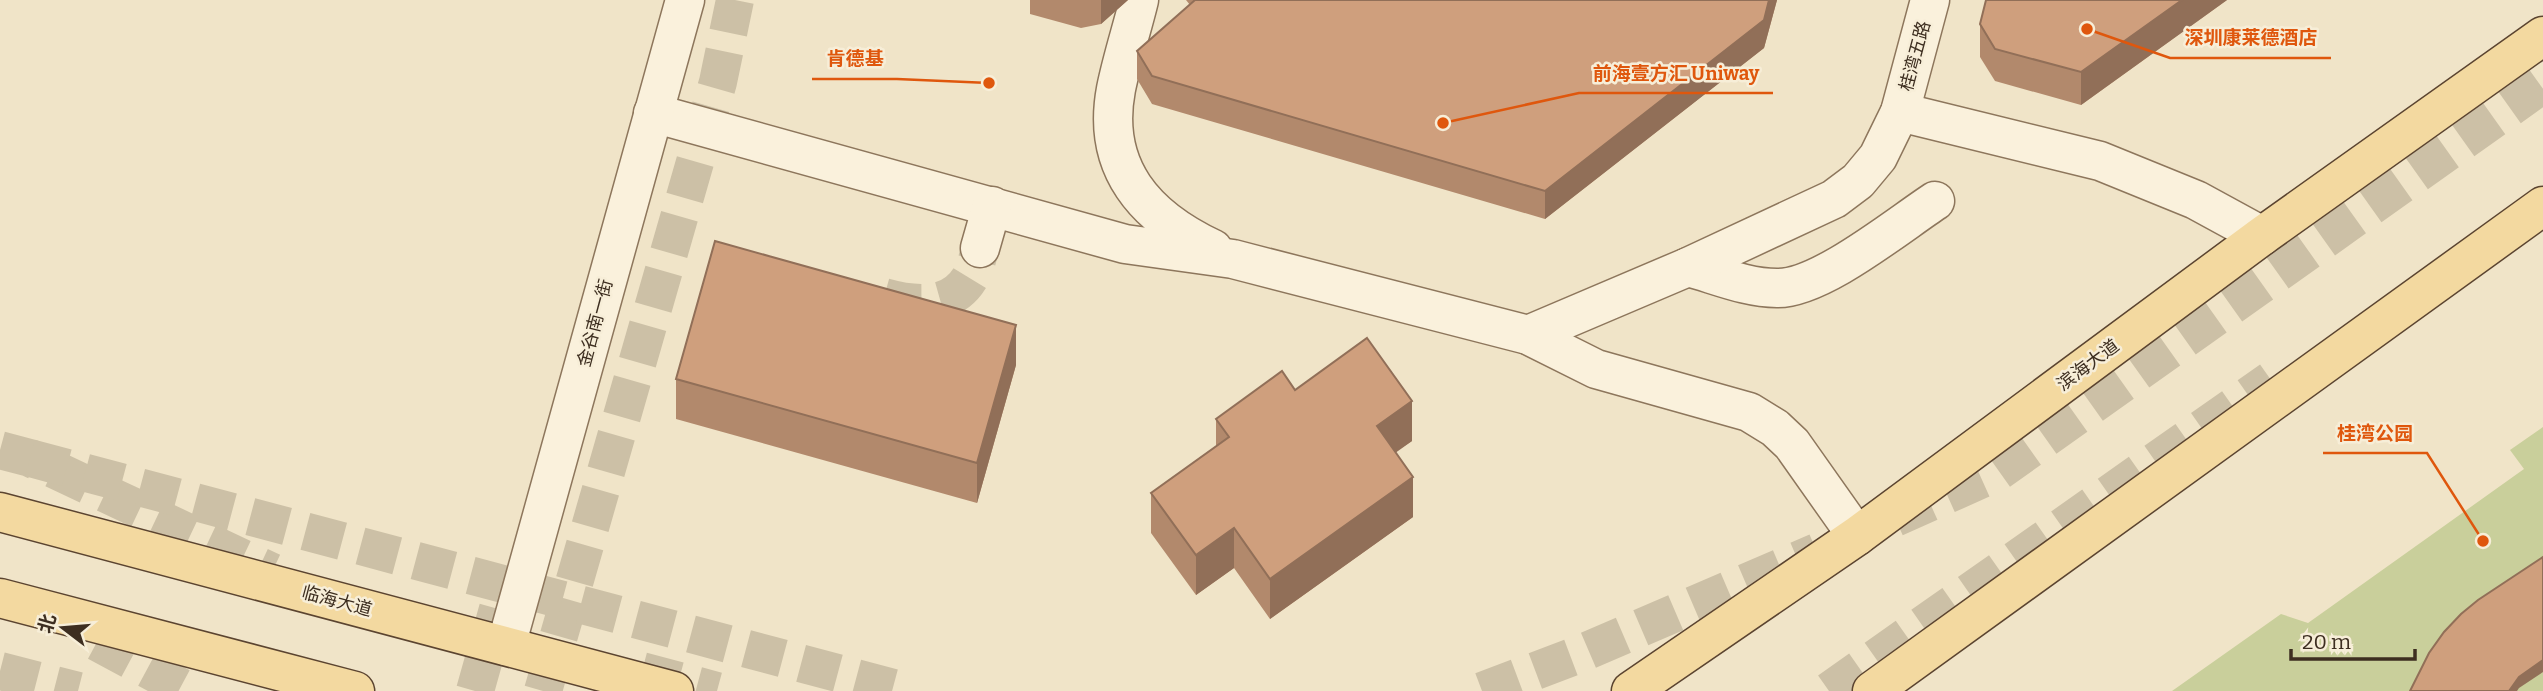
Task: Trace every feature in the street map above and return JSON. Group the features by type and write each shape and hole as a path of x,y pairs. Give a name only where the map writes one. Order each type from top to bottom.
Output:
{"main road":[{"name":"滨海大道","path":"1630,691 1857,536 2262,236 2543,36"},
{"path":"1872,691 2543,206"},
{"name":"临海大道","path":"0,512 674,691"},
{"path":"0,598 355,691"}],"street":[{"name":"金谷南一街","path":"506,646 685,0"},
{"path":"1139,0 1116,90 1113,124 1119,162 1132,185 1154,212 1182,234 1233,259"},
{"name":"桂湾五路","path":"1528,335 1688,267 1834,199 1858,181 1878,157 1900,112 1930,0"},
{"path":"1900,112 2100,161 2196,200 2262,236"},
{"path":"653,113 1125,243 1233,259 1528,335 1596,369 1749,412 1775,428 1791,444 1857,536"},
{"path":"1688,267 1756,286 1779,289 1807,284 1831,271 1935,201"},
{"path":"980,248 992,206"}],"green space":[{"path":"2543,427 2543,691 2172,691 2281,614 2308,623 2524,469 2510,450"}],"building":[{"path":"1195,0 1769,0 1764,20 1545,191 1152,76 1137,51"},
{"path":"1986,0 2182,0 2081,72 1995,49 1980,24"},
{"path":"715,241 1016,325 977,463 676,379"},
{"path":"1367,338 1412,401 1377,426 1413,477 1270,579 1234,528 1196,555 1151,493 1229,437 1216,419 1282,371 1295,390"},
{"path":"2543,557 2543,660 2519,677 2509,691 2410,691 2429,653 2461,614"}],"tunnel":[{"path":"543,691 718,82 735,0"},
{"path":"1895,518 1998,472 2543,84"},
{"path":"884,297 921,303 945,299 955,294 973,271 980,248"},
{"path":"1829,691 2271,380"},
{"path":"0,450 30,458 272,572"},
{"path":"30,458 905,691"},
{"path":"1482,691 1575,656 1817,552"},
{"path":"475,691 498,609"},
{"path":"97,642 188,691"},
{"path":"0,671 78,691"},
{"path":"642,671 717,691"}],"place":[{"name":"深圳康莱德酒店","path":"2087,29"},
{"name":"肯德基","path":"989,83"},
{"name":"前海壹方汇 Uniway","path":"1443,123"},
{"name":"桂湾公园","path":"2483,541"}]}
